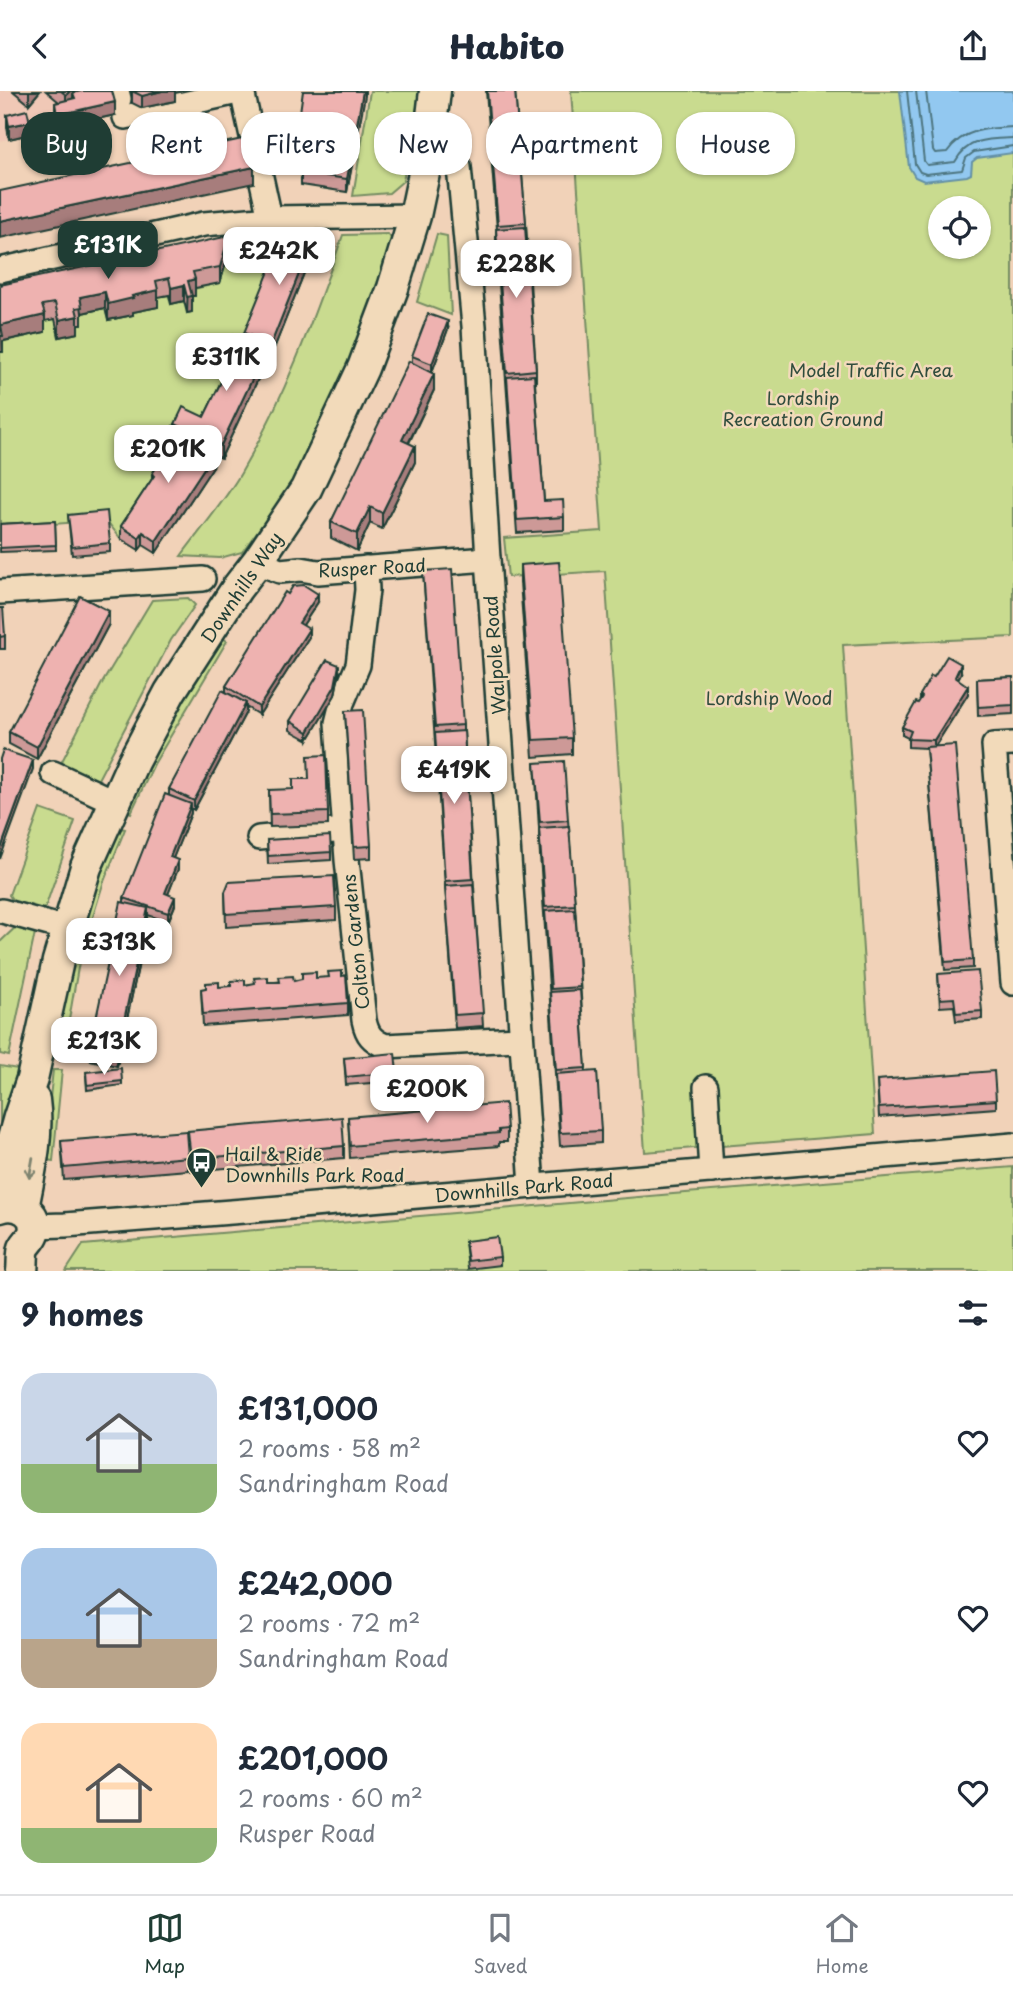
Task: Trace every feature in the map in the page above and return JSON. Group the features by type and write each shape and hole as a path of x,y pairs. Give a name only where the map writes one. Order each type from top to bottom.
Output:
{"main road":[{"name":"Downhills Way","path":"0,1186 32,1079 58,961 86,867 133,762 170,692 237,588 306,489 363,368 393,288 415,216 427,159 435,91"},
{"name":"Downhills Way","path":"17,1235 32,1165 37,1120 32,1079"}],"street":[{"path":"120,102 242,91 270,218"},
{"name":"Walpole Road","path":"459,175 456,219 474,326 532,1186"},
{"path":"0,270 204,225 270,218 415,216"},
{"name":"Rusper Road","path":"257,562 280,571 301,569 318,572 488,559"},
{"name":"Colton Gardens","path":"366,568 358,665 342,703 337,723 347,860 367,1032 374,1041 397,1047 520,1039"},
{"path":"0,592 203,579"},
{"path":"1013,744 994,745 1013,983"},
{"path":"53,773 116,802"},
{"path":"259,838 345,830"},
{"path":"2,911 67,929"},
{"path":"706,1087 711,1171"},
{"name":"Downhills Park Road","path":"17,1235 65,1225 1013,1145"}],"shaded area":[{"path":"0,91 216,91 112,115 112,112 21,112 21,136 0,141"}],"green space":[{"path":"370,91 420,91 416,112 374,112 374,175 404,175 403,181 389,193 353,196 356,175 360,175 360,153"},
{"name":"Lordship Recreation Ground","path":"571,91 1013,91 1013,637 843,645 875,1134 645,1152 605,571 508,577 504,538 602,531 577,175 662,175 662,112 572,112"},
{"path":"388,234 395,244 335,402 294,482 242,552 220,558 181,556 227,494 257,445 298,356 343,235"},
{"path":"437,234 447,236 451,315 417,302"},
{"path":"284,246 244,346 226,363 234,367 204,430 173,438 164,452 152,486 121,539 106,520 0,528 1,342 37,334 42,321 55,319 76,325 80,313 105,308 108,320 133,315 132,312 156,297 169,295 171,304 188,297 193,289 220,283 229,253"},
{"path":"188,598 195,605 171,640 94,787 58,769 101,685 152,600"},
{"path":"220,636 227,641 154,764 131,813 124,810 179,706"},
{"path":"40,809 75,821 42,917 21,912 9,895"},
{"path":"116,827 125,829 103,884 79,962 68,1026 59,1025 78,932"},
{"path":"20,923 36,928 9,1056 0,1054 0,942"},
{"path":"0,1066 18,1069 0,1153"},
{"path":"53,1070 62,1070 53,1161 41,1159"},
{"path":"1013,1167 1013,1271 66,1271 83,1245"}],"water":[{"path":"900,91 1013,91 1013,153 977,158 972,162 971,174 967,176 924,181 915,177 909,167"}],"building":[{"path":"112,91 115,102 70,112 56,112 55,103 75,98 73,93"},
{"path":"132,91 162,91 142,96"},
{"path":"303,91 363,91 359,112 300,112"},
{"path":"487,91 515,91 517,112 489,112"},
{"path":"27,110 28,112 21,112 21,124 9,126 7,115"},
{"path":"241,139 241,170 227,173 227,142"},
{"path":"126,164 126,175 216,175 0,221 0,191 75,175 112,175 112,167"},
{"path":"321,175 348,175 347,179"},
{"path":"494,175 522,175 526,223 498,225"},
{"path":"525,227 536,370 507,373 496,229"},
{"path":"300,230 314,236 271,344 244,333 284,234 296,239"},
{"path":"229,236 220,267 193,272 195,279 188,281 192,296 187,297 184,285 171,288 169,278 156,281 158,290 108,304 105,292 80,297 82,307 76,308 78,316 59,320 55,303 42,305 45,315 1,325 3,336 0,336 0,285"},
{"path":"428,314 448,321 432,364 412,356"},
{"path":"234,334 266,350 221,445 175,424 183,407 204,417 234,355 226,351"},
{"path":"409,361 434,374 402,440 415,446 382,513 370,507 357,534 331,522"},
{"path":"534,375 544,501 563,500 564,517 517,520 507,377"},
{"path":"173,426 214,453 156,541 143,532 139,538 121,526 171,445 164,440"},
{"path":"107,511 110,543 72,547 68,515"},
{"path":"55,521 56,545 0,548 0,524"},
{"path":"559,562 572,738 533,740 520,565"},
{"path":"452,569 463,725 435,727 423,571"},
{"path":"304,585 318,594 299,623 309,629 259,707 226,686 285,592 288,594 293,586"},
{"path":"80,596 109,611 37,747 9,732"},
{"path":"0,608 3,608 5,636 0,637"},
{"path":"947,656 961,664 955,677 968,686 934,740 908,739 911,731 902,727 916,702 922,697 920,695 931,676 934,677"},
{"path":"327,660 339,665 335,686 308,732 290,721"},
{"path":"1013,677 1013,705 978,707 977,679"},
{"path":"222,690 246,703 194,801 169,789"},
{"path":"363,710 371,846 354,847 345,711"},
{"path":"464,731 473,879 445,881 435,733"},
{"path":"955,745 973,960 945,962 926,747"},
{"path":"3,750 33,760 0,851 0,759"},
{"path":"326,755 328,812 270,814 269,790 293,789 293,779 309,779 308,756"},
{"path":"564,761 568,820 540,822 535,763"},
{"path":"165,794 191,804 170,857 178,860 165,893 175,897 168,913 124,898"},
{"path":"569,826 575,905 545,907 539,828"},
{"path":"330,836 331,852 268,856 267,840"},
{"path":"334,876 336,907 226,914 225,892 229,882"},
{"path":"473,884 483,1013 455,1015 445,886"},
{"path":"121,902 148,908 117,1053 90,1047"},
{"path":"575,909 580,987 551,989 545,911"},
{"path":"342,971 342,976 346,975 348,1003 203,1014 201,989 206,988 206,983 219,982 219,987 231,986 231,981 245,980 245,985 255,983 254,978 268,977 268,982 280,982 279,977 293,976 294,981 302,979 302,973 316,972 316,978 329,977 328,972"},
{"path":"978,971 982,1011 956,1013 954,998 940,999 938,974"},
{"path":"580,990 586,1068 556,1070 550,992"},
{"path":"395,1053 397,1072 346,1077 344,1058"},
{"path":"121,1068 122,1081 87,1085 86,1072"},
{"path":"597,1071 601,1131 560,1133 556,1074"},
{"path":"994,1071 996,1100 879,1108 877,1080"},
{"path":"505,1103 507,1129 499,1130 499,1133 350,1146 348,1117"},
{"path":"342,1117 344,1146 191,1159 188,1131"},
{"path":"186,1131 188,1157 64,1168 61,1141"},
{"path":"497,1237 500,1257 468,1261 465,1241"}],"place":[{"name":"Hail & Ride Downhills Park Road","path":"202,1190"}],"park label":[{"name":"Model Traffic Area","path":"871,369"},
{"name":"Lordship Wood","path":"769,697"}]}
